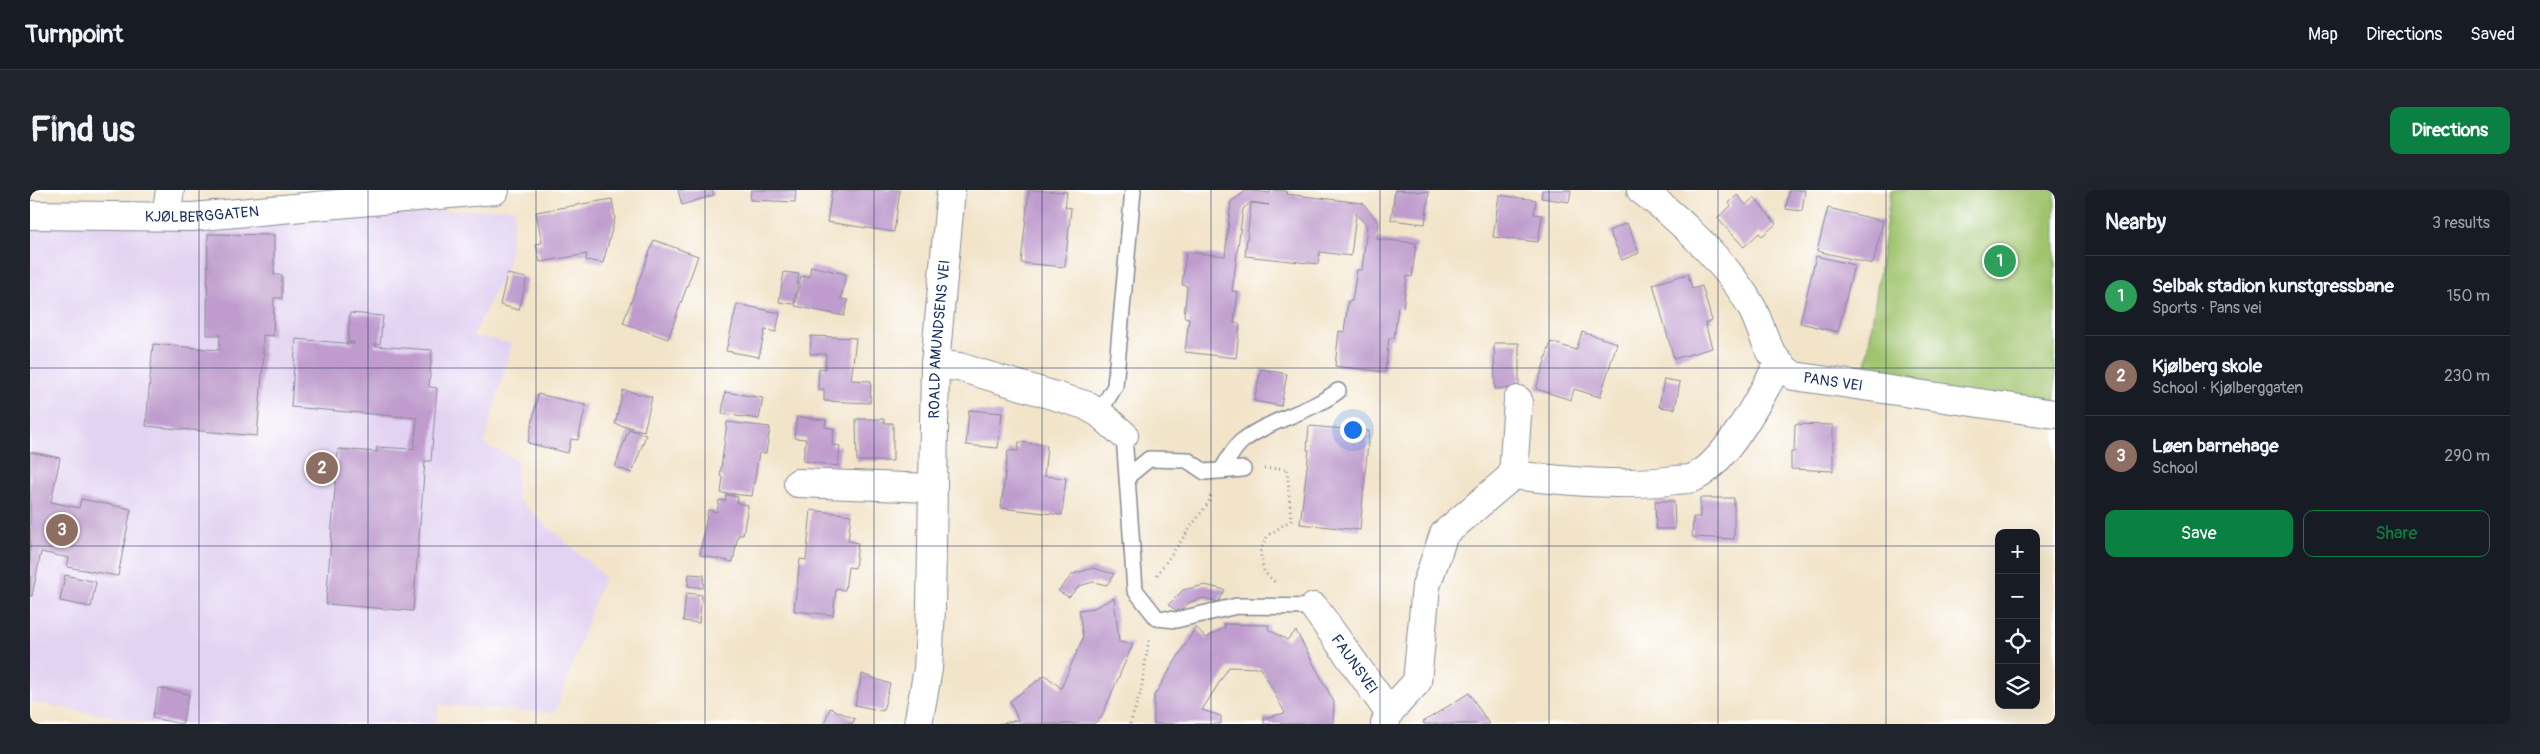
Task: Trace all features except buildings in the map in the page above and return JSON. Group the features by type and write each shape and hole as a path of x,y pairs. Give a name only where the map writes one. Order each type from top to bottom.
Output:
{"street":[{"name":"KJØLBERGGATEN","path":"30,216 168,202 192,217 389,195 494,190"},
{"name":"ROALD AMUNDSENS VEI","path":"918,724 928,670 931,607 935,364 952,190"},
{"name":"PANS VEI","path":"1642,190 1664,206 1725,270 1751,306 1764,341 1778,365 1794,376 2055,414"},
{"path":"935,364 958,367 1085,404 1099,413 1124,435"},
{"path":"1513,475 1552,480 1652,483 1694,478 1721,455 1758,401 1778,365"},
{"path":"1387,718 1417,682 1426,586 1444,534 1513,475 1518,400"},
{"path":"798,484 932,488"},
{"name":"FAUNSVEI","path":"1308,607 1387,718"}],"lane":[{"path":"1099,413 1115,386 1133,190"},
{"path":"1217,471 1240,443 1274,423 1320,404 1338,391"},
{"path":"1124,435 1135,590 1157,618 1176,620 1236,606 1308,607"},
{"path":"1127,477 1148,459 1187,460 1205,472 1242,469"}],"path":[{"path":"1242,469 1287,468 1291,520 1267,536 1260,552 1264,572 1308,607"},
{"path":"1141,598 1210,500 1217,471"},
{"path":"1130,724 1141,692 1149,634 1157,618"}],"shaded area":[{"path":"515,208 508,264 473,336 512,343 484,444 517,460 517,499 604,576 555,713 439,705 436,724 155,724 30,702 30,225 189,222"}],"green space":[{"path":"1891,190 2055,190 2055,414 1863,387"}],"place":[{"name":"Selbak stadion kunstgressbane","path":"2000,261"},
{"name":"Kjølberg skole","path":"322,468"},
{"name":"Løen barnehage","path":"62,530"}]}
